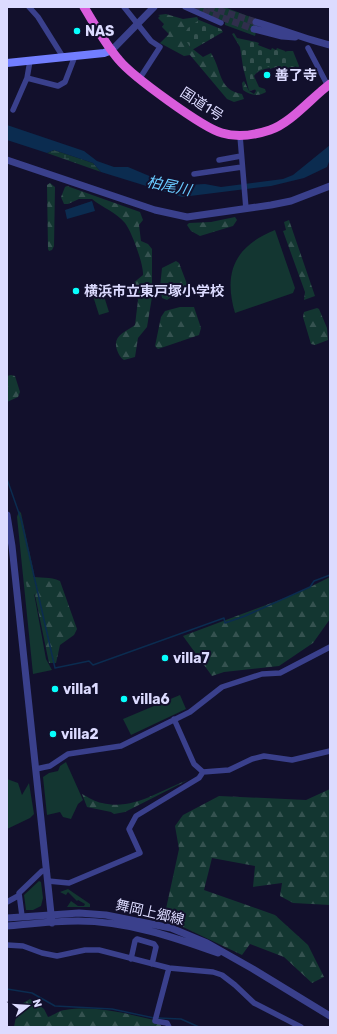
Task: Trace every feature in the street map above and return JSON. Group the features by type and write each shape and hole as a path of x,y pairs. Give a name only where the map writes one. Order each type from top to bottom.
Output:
{"highway":[{"name":"国道1号","path":"84,7 120,61 140,78 212,129 222,133 240,136 271,129 281,124 329,85"}],"main road":[{"path":"7,63 104,53 112,50"}],"street":[{"path":"29,7 38,16 63,57"},
{"path":"124,7 151,41 160,47 140,78"},
{"path":"112,50 154,7"},
{"path":"185,7 222,23"},
{"path":"255,25 283,30 302,38 330,46"},
{"path":"308,48 329,85"},
{"path":"27,78 58,86 65,82 75,56"},
{"path":"13,110 27,78 30,61"},
{"path":"240,136 245,206"},
{"path":"219,160 241,156"},
{"path":"7,160 170,214 187,217 201,216 245,206 291,201 329,187"},
{"path":"194,174 242,168"},
{"path":"7,515 52,923"},
{"path":"36,769 50,766 68,754 121,746 199,706 222,687 262,674 280,673 330,647"},
{"path":"174,719 194,764 203,772 229,770 252,759 264,756 292,760 330,751"},
{"path":"48,881 69,883 140,853 129,829 136,816 199,778 203,772"},
{"path":"22,916 18,896 20,890 42,871 47,870"},
{"path":"7,902 18,896"},
{"name":"舞岡上郷線","path":"7,918 79,913 106,915 171,928 207,944 283,986 330,1016"},
{"name":"舞岡上郷線","path":"7,926 78,921 104,923 141,929 188,942 236,960"},
{"path":"131,959 135,941 138,939 154,944 156,947 152,964"},
{"path":"7,945 23,946 42,953 57,956 85,950 99,950 169,968 204,970 222,975 254,1003 301,1027"},
{"path":"169,968 155,1021 167,1023 169,1027"}],"green space":[{"path":"190,7 224,7 259,20 255,36 225,25 225,22"},
{"path":"166,14 183,19 197,17 199,21 189,46 203,57 211,53 225,84 234,92 242,94 244,99 234,102 227,99 190,55 184,56 160,43 169,34 162,27 164,24 158,18 160,16 158,15"},
{"path":"199,20 221,29 223,32 192,50 183,36 188,28"},
{"path":"234,33 237,38 259,43 258,45 271,50 272,48 276,50 277,48 285,51 284,56 291,56 297,66 285,70 279,66 270,69 269,66 252,73 257,89 249,91 240,47 232,34"},
{"path":"293,51 299,66 298,69 289,57 276,65 256,73 254,76 259,87 265,89 266,92 254,95 243,90 242,83 244,81 249,91 254,94 256,91 252,83 251,68 279,53"},
{"path":"54,150 93,163 101,172 47,153"},
{"path":"50,183 55,187 54,246 52,250 49,251 47,185"},
{"path":"67,186 140,212 143,220 139,225 141,241 148,244 152,249 152,297 147,327 138,338 135,357 124,360 119,355 116,345 116,341 120,335 135,325 138,300 132,284 143,275 143,270 134,240 128,227 121,219 92,199 79,199 68,204 64,204 61,197 65,187"},
{"path":"235,217 237,220 233,226 200,236 191,231 187,225 189,223 211,222"},
{"path":"289,220 315,296 304,300 305,292 283,231 286,230 284,222"},
{"path":"275,230 295,288 293,293 235,313 231,285 232,273 236,262 242,252 250,244 261,236"},
{"path":"176,261 179,263 187,284 183,289 167,300 162,298 160,287 162,268"},
{"path":"103,293 109,312 99,315 93,296"},
{"path":"180,307 194,307 201,328 199,335 158,349 155,346 161,317 165,311"},
{"path":"317,308 319,309 327,328 328,340 315,345 311,344 303,317 304,312"},
{"path":"7,376 15,376 20,392 18,397 7,402"},
{"path":"19,511 21,513 34,573 32,582 46,659 52,670 33,674 17,517"},
{"path":"29,576 60,581 77,629 74,635 60,645 56,663 49,663 35,595 27,588 25,577"},
{"path":"330,577 330,619 313,643 279,666 224,672 212,676 183,636 298,593"},
{"path":"180,695 186,709 131,735 123,719"},
{"path":"66,762 83,800 78,804 71,819 63,817 60,812 47,815 43,777 49,773 58,771 60,766"},
{"path":"7,779 18,783 22,795 29,783 34,814 30,818 7,829"},
{"path":"188,780 125,812 114,814 87,807 82,794 94,801 113,805 125,804 146,798"},
{"path":"330,789 330,905 293,903 280,896 282,883 253,887 255,866 212,858 204,890 275,915 308,945 324,977 312,983 284,957 250,944 242,955 164,918 179,849 175,826 183,815 219,796 306,800"},
{"path":"39,881 41,882 43,898 41,906 33,910 26,910 24,895"},
{"path":"68,889 90,904 90,907 67,907 71,901 78,906 84,906 85,904 78,900 77,901 68,892 66,895 60,892"},
{"path":"30,999 44,1009 48,1017 63,1010 100,1009 158,1021 162,1027 14,1027 18,1006"}],"water":[{"name":"柏尾川","path":"7,125 84,151 97,161 114,167 128,167 166,183 187,185 205,184 221,187 283,179 293,175 330,145 330,159 327,167 304,178 271,186 182,197 101,172 93,163 54,150 47,153 7,140"},
{"path":"92,201 95,211 67,219 65,210"}],"waterway":[{"path":"7,479 21,519 55,668 89,661 93,665 224,618 225,623 245,616 310,587 314,581 330,575"},
{"path":"7,989 32,993 55,1006 112,1009 154,1018"},
{"path":"158,1018 181,1019 199,1027"}],"tunnel":[{"path":"193,7 254,29"},
{"path":"208,7 256,22"}],"place":[{"name":"NAS","path":"77,31"},
{"name":"善了寺","path":"267,75"},
{"name":"横浜市立東戸塚小学校","path":"76,291"},
{"name":"villa7","path":"165,658"},
{"name":"villa1","path":"55,689"},
{"name":"villa6","path":"124,699"},
{"name":"villa2","path":"53,734"}]}
